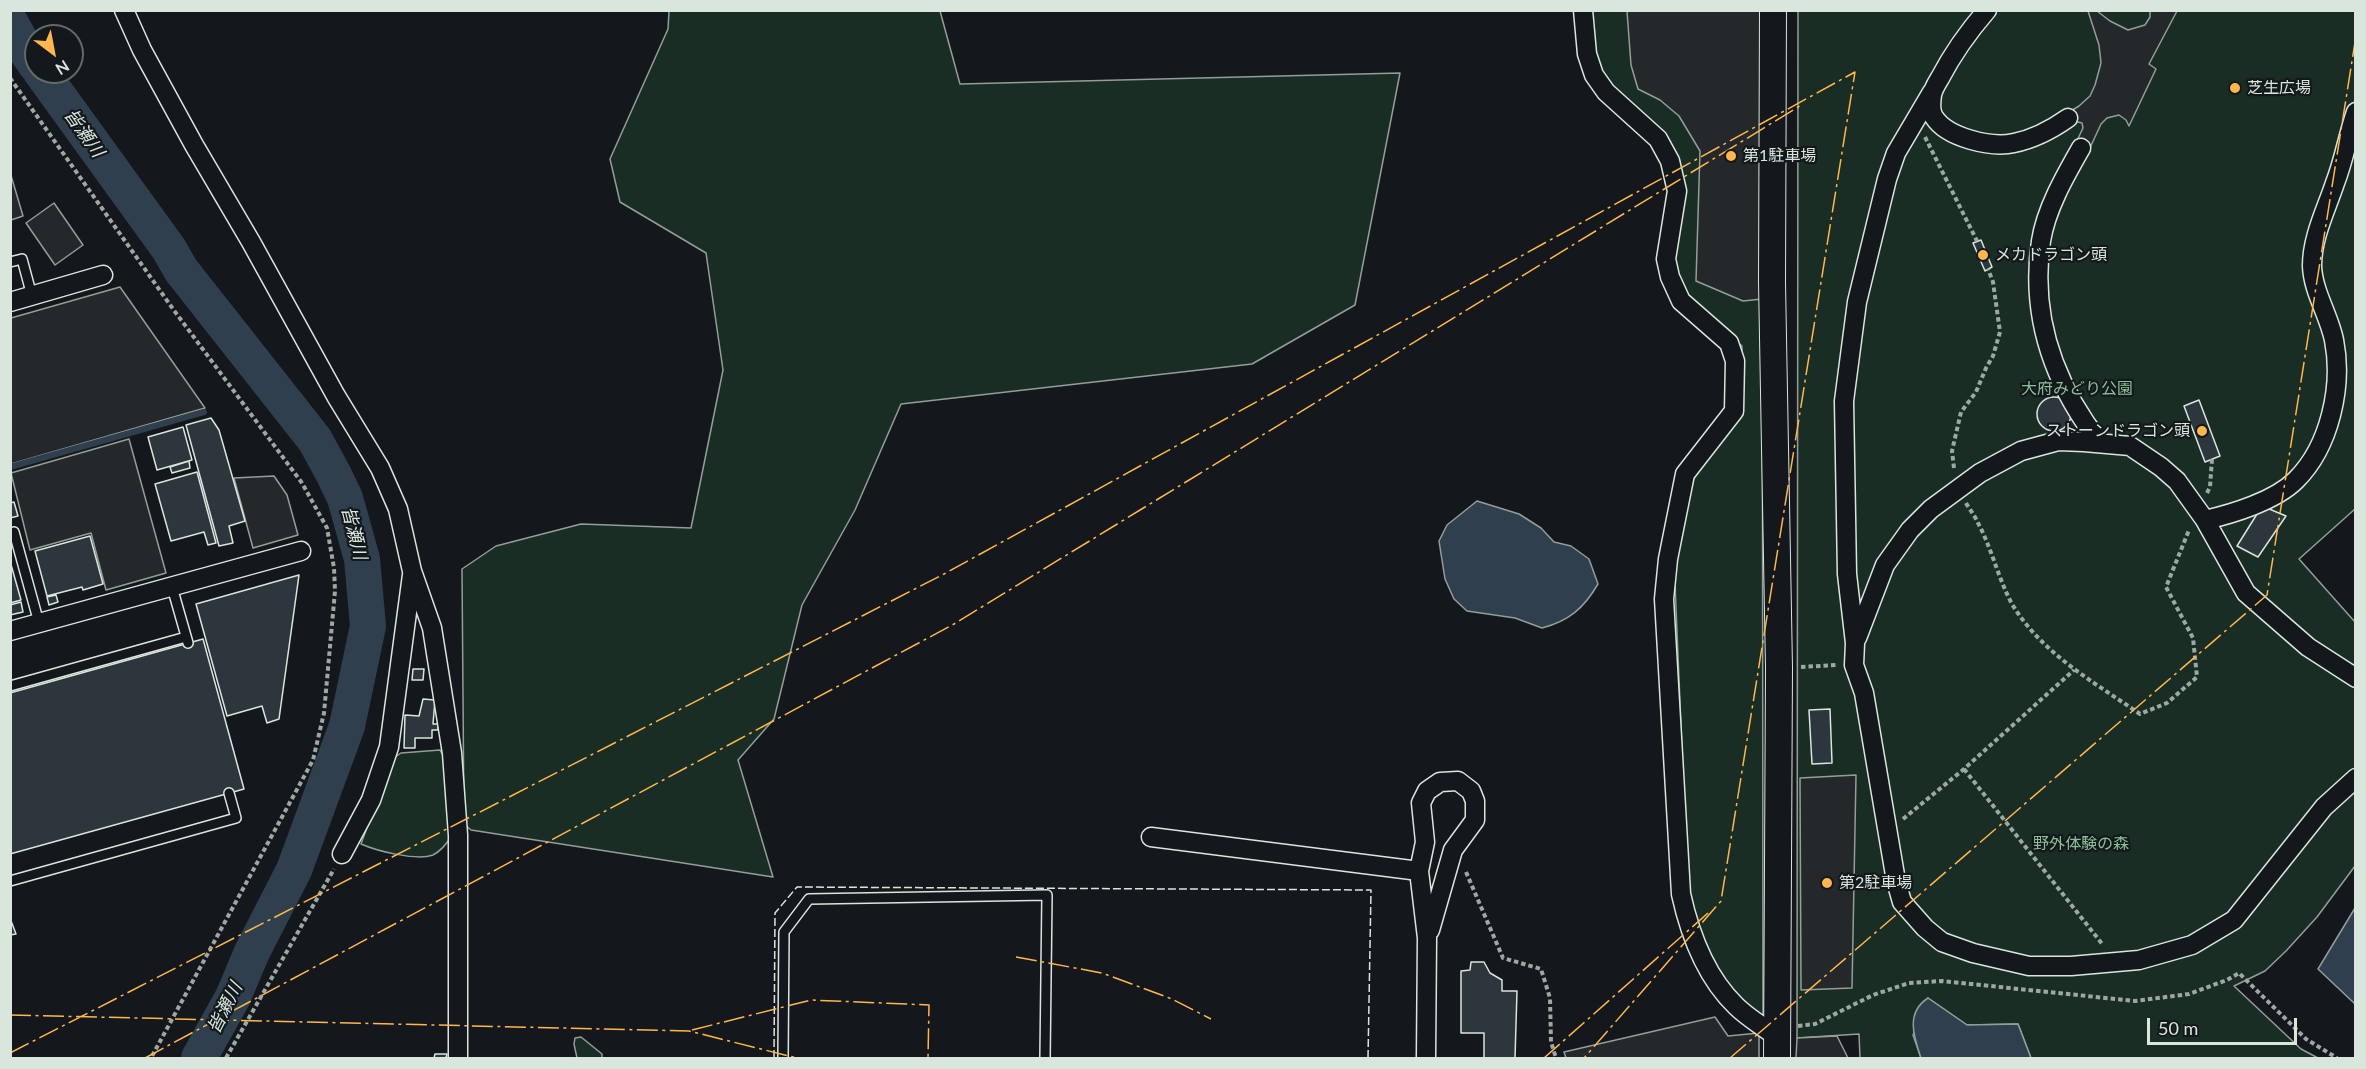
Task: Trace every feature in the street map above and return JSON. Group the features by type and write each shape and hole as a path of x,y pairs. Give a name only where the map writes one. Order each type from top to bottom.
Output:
{"street":[{"path":"124,10 142,50 194,145 251,242 336,396 380,468 398,509 412,571 432,628 452,753 458,835 458,1059"},
{"path":"1583,10 1587,54 1594,75 1606,92 1658,139 1670,161 1677,191 1666,259 1670,277 1681,301 1729,343 1735,361 1734,411 1685,474 1668,559 1664,599 1680,882 1688,928 1713,979 1736,1007 1777,1041"},
{"path":"1773,10 1772,282 1779,668 1777,1041"},
{"path":"1987,10 1961,41 1896,153 1879,206 1857,302 1844,401 1847,574 1855,643 1854,664 1864,693 1896,881 1902,902 1925,928 1942,942 1973,953 2029,966 2139,960 2192,945 2234,920 2324,807 2355,778"},
{"path":"1932,92 1931,108 1934,118 1948,129 1977,142 1999,145 2014,143 2052,130 2068,118"},
{"path":"2201,516 2241,510 2278,494 2295,481 2322,442 2334,396 2338,362 2334,336 2313,282 2313,253 2355,112"},
{"path":"2081,148 2053,203 2041,240 2040,288 2044,333 2059,380 2082,421 2100,443"},
{"path":"10,302 103,275"},
{"path":"1855,643 1885,565 1910,530 1931,509 1980,473 2021,451 2058,441 2100,443 2130,446 2177,481 2201,516 2246,593 2308,647 2355,678"},
{"path":"10,631 301,551"},
{"path":"342,855 371,800 389,747 412,571"},
{"path":"1426,1059 1427,938 1419,871 1425,842 1421,803 1426,791 1440,782 1458,781 1470,791 1475,801 1475,820 1453,850 1427,938"},
{"path":"1151,837 1419,871"}],"lane":[{"path":"10,262 22,259 32,296"},
{"path":"14,532 39,623"},
{"path":"10,686 187,640 172,587"},
{"path":"10,881 236,818 230,793"},
{"path":"783,1059 784,932 809,899 1047,895 1045,1059"}],"path":[{"path":"1916,119 1977,242"},
{"path":"1988,269 1993,282"},
{"path":"2044,644 2074,670 2140,714 2167,703 2197,677 2193,638 2166,587 2201,516 2210,487 2212,459"},
{"path":"1779,668 1854,664"},
{"path":"1888,831 1964,769 2074,670"},
{"path":"1964,769 2117,963"},
{"path":"1453,850 1465,869 1503,958 1541,969 1550,998 1551,1042 1556,1059"},
{"path":"226,1059 342,855"},
{"path":"1777,1041 1873,995 1909,983 1942,981 2135,1001 2189,994 2227,980 2239,973 2306,1039 2337,1059"}],"green space":[{"path":"669,11 940,11 960,84 1400,73 1355,305 1252,364 901,404 855,510 802,605 774,719 738,760 773,877 471,830 464,824 462,569 496,546 581,524 691,528 723,370 706,253 620,202 610,159 668,29"},
{"path":"1591,11 1762,11 1763,1019 1739,999 1710,959 1688,893 1674,560 1694,478 1741,413 1742,346 1683,294 1671,257 1683,189 1663,135 1611,84 1601,71 1596,56"},
{"name":"大府みどり公園","path":"1798,11 2355,11 2355,509 2299,559 2355,622 2355,866 2317,917 2286,951 2265,971 2234,986 2301,1049 2318,1058 2031,1058 2018,1024 1967,1025 1928,998 1913,1035 1921,1058 1860,1058 1859,1034 1797,1038"},
{"path":"440,750 443,755 453,834 447,843 433,855 426,857 386,852 361,844 392,759 401,753"},
{"path":"581,1037 602,1054 602,1058 577,1058 575,1038"}],"shaded area":[{"name":"第1駐車場","path":"1627,11 1762,11 1762,299 1743,301 1696,281 1700,151 1679,116 1660,100 1638,89 1631,65"},
{"path":"2088,11 2097,11 2128,30 2145,25 2150,17 2150,11 2177,11 2149,64 2156,69 2129,126 2126,120 2119,115 2107,118 2101,124 2089,150 2074,147 2083,128 2082,123 2071,124 2066,114 2090,96 2101,63 2099,45"},
{"path":"10,172 23,216 11,220 10,220"},
{"path":"54,203 83,245 55,265 26,223"},
{"path":"120,287 205,408 11,464 11,318"},
{"path":"129,439 166,573 106,590 91,533 30,550 11,473"},
{"path":"274,476 287,495 298,535 253,548 234,478"},
{"name":"第2駐車場","path":"1856,775 1852,988 1801,990 1800,778"},
{"path":"1715,1017 1728,1036 1759,1033 1759,1058 1566,1058 1564,1052"},
{"path":"1837,1036 1848,1058 1796,1058 1797,1038"}],"water":[{"path":"1477,501 1519,514 1541,528 1554,542 1571,546 1589,559 1598,584 1581,607 1560,622 1542,628 1515,618 1467,611 1454,599 1445,579 1439,541 1447,525"},
{"path":"2356,908 2355,1004 2318,969"},
{"path":"1928,998 1967,1025 2018,1024 2031,1058 1921,1058 1913,1026 1916,1011"}],"building":[{"name":"メカドラゴン頭","path":"1981,240 1992,267 1985,271 1973,243"},
{"path":"2054,397 2066,402 2071,414 2066,426 2054,431 2042,426 2037,414 2042,402"},
{"name":"ストーンドラゴン頭","path":"2199,400 2220,456 2205,462 2184,406"},
{"path":"211,418 219,430 245,521 229,526 233,543 219,546 186,425"},
{"path":"183,427 192,460 157,470 148,437"},
{"path":"189,461 190,468 172,473 170,467"},
{"path":"197,472 216,543 208,545 204,532 171,541 155,484"},
{"path":"14,502 18,516 10,518 10,503"},
{"path":"2262,506 2286,516 2258,557 2237,546"},
{"path":"90,536 103,584 47,596 35,551"},
{"path":"10,561 21,600 10,603"},
{"path":"299,575 279,719 267,723 262,706 227,716 196,604"},
{"path":"56,595 58,602 49,605 47,597"},
{"path":"21,602 23,612 10,615 10,605"},
{"path":"203,639 244,789 10,854 10,693"},
{"path":"413,669 424,669 423,680 412,680"},
{"path":"423,699 435,700 433,724 438,724 438,730 432,730 432,738 415,738 415,748 404,748 405,715 419,716"},
{"path":"1830,709 1832,763 1812,764 1809,710"},
{"path":"10,918 16,934 10,935"},
{"path":"1471,962 1484,962 1490,973 1502,980 1502,991 1517,991 1515,1058 1484,1058 1484,1033 1461,1033 1461,971 1470,970"},
{"path":"435,1054 447,1054 446,1058 434,1058"}],"waterway":[{"name":"皆瀬川","path":"10,22 24,47"},
{"name":"皆瀬川","path":"50,84 169,249 181,270 315,440 345,498 362,559 368,626 347,726 294,870 252,952 233,997 199,1058"},
{"path":"10,467 204,412"}],"fence":[{"path":"774,1058 775,913 797,887 1371,890 1368,1058"}],"power":[{"path":"1730,1058 2267,595 2356,36"},
{"path":"10,1053 944,574 1855,72 1721,901 1584,1058"},
{"path":"145,1058 954,624 1803,104"},
{"path":"1544,1058 1708,913"},
{"path":"1016,957 1102,973 1172,999 1211,1019"},
{"path":"692,1030 811,1000 929,1005 928,1058"},
{"path":"10,1015 689,1031 797,1058"}],"place":[{"name":"芝生広場","path":"2235,88"},
{"name":"第1駐車場","path":"1731,156"},
{"name":"メカドラゴン頭","path":"1983,255"},
{"name":"ストーンドラゴン頭","path":"2202,431"},
{"name":"第2駐車場","path":"1827,883"}],"park label":[{"name":"野外体験の森","path":"2081,844"}]}
